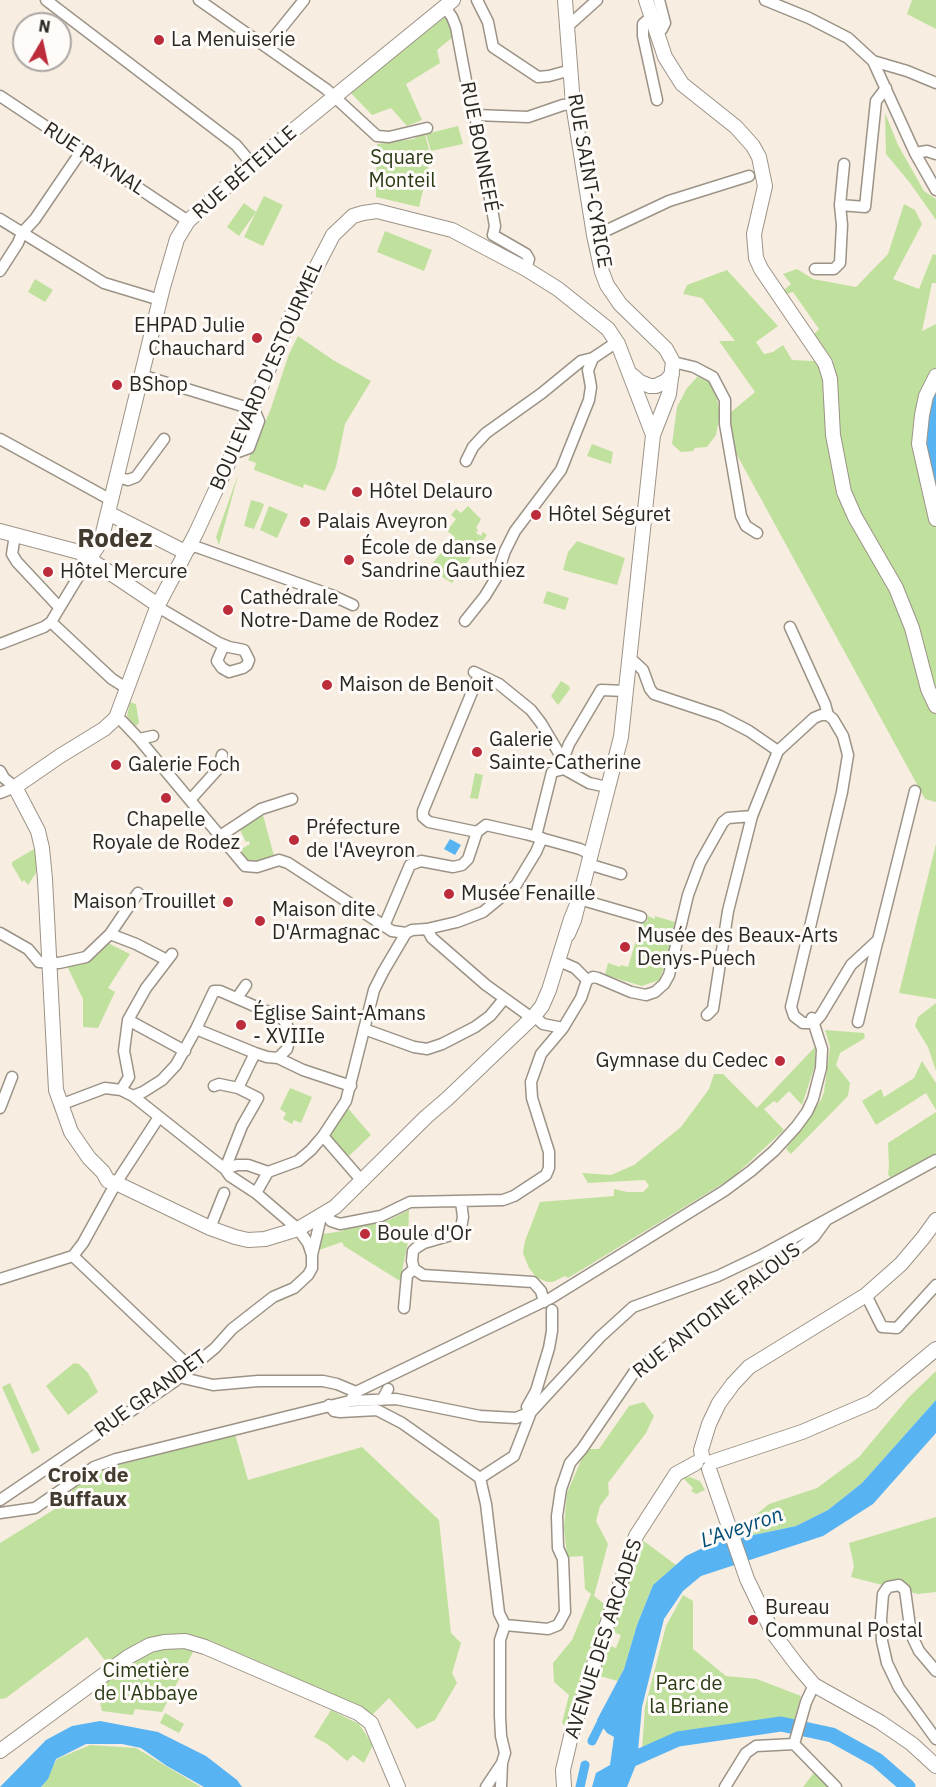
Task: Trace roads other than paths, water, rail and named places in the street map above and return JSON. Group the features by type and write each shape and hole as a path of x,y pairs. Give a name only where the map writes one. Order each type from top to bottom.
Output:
{"main road":[{"name":"RUE SAINT-CYRICE","path":"566,0 573,104 594,235 607,285 620,304 666,350 673,368"},
{"path":"646,0 665,57 682,84 736,127 753,146 762,165 765,186 754,234 756,258 761,269 825,363 830,379 832,435 844,492 855,517 896,588 912,628 928,689 936,706"},
{"name":"RUE BÉTEILLE","path":"89,559 101,542 160,300 177,239 188,221 252,164 449,4"},
{"name":"BOULEVARD D'ESTOURMEL","path":"116,718 158,605 232,454 289,320 333,235 353,216 377,211 414,218 452,230 526,269"},
{"path":"526,269 558,289 608,329 618,344 632,375 653,435"},
{"path":"632,375 640,382 656,386 666,381 673,368"},
{"path":"116,718 104,729 15,787 43,829 47,962 53,1058 60,1105 76,1141 103,1172 116,1178 116,1183 210,1228 235,1237 248,1240 265,1239 298,1229 323,1215 362,1181 426,1117 533,1017 542,1006 549,990 577,903 621,737 653,435 669,394 673,368"},
{"path":"936,376 926,396 919,444 936,519"},
{"path":"110,507 185,552"},
{"path":"0,531 79,552 158,605"},
{"path":"936,1220 901,1264 866,1295 749,1367 733,1384 720,1403 706,1434 705,1466 742,1568 773,1634 814,1685 880,1722 912,1744 936,1766"},
{"name":"AVENUE DES ARCADES","path":"564,1787 563,1770 572,1732 636,1536 676,1474 801,1432 872,1402 936,1349"},
{"path":"0,1751 128,1657 150,1645 185,1641 205,1647 358,1713 370,1723 398,1787"}],"street":[{"path":"46,0 236,145 252,164"},
{"path":"198,0 334,98 377,136 389,137 427,128"},
{"path":"266,47 304,0"},
{"path":"477,0 488,22 493,47 538,77 571,70"},
{"path":"568,26 597,0"},
{"path":"656,33 662,30 665,23 659,0"},
{"path":"765,0 809,18 848,38 873,61 915,153 936,190"},
{"name":"RUE BONNEFÉ","path":"449,4 456,27 470,102 475,115 495,226 493,235 526,254 529,259 526,269"},
{"path":"651,17 643,24 642,36 657,100"},
{"path":"873,61 936,83"},
{"path":"840,205 865,207 876,101 886,88"},
{"name":"RUE RAYNAL","path":"0,96 188,221"},
{"path":"475,115 528,117 562,105 573,104"},
{"path":"0,271 22,233 35,219 82,150"},
{"path":"915,153 927,151 936,154"},
{"path":"815,268 834,269 840,263 842,225 840,205 844,164"},
{"path":"594,235 679,197 749,176"},
{"path":"0,219 104,283 160,300"},
{"path":"466,461 473,447 486,433 611,346 618,344"},
{"path":"465,621 496,578 515,531 561,470 588,400 591,387 589,362"},
{"path":"673,368 694,367 712,377 725,400 725,424 740,508 746,526 757,533"},
{"path":"141,375 252,408"},
{"path":"0,439 110,507"},
{"path":"117,477 128,480 136,477 164,440"},
{"path":"15,535 12,554 59,607"},
{"path":"185,552 194,546 353,605"},
{"path":"0,644 44,627 51,622 89,559"},
{"path":"158,605 224,645"},
{"path":"51,622 111,679 128,689"},
{"path":"790,627 828,715 843,736 848,755 847,771 792,1003 803,1017 814,1020"},
{"path":"629,657 643,670 654,694 720,716 749,731 778,751"},
{"path":"477,832 429,822 423,817 423,811 476,674 500,684 531,710 564,761 592,786 607,787"},
{"path":"116,718 122,720 245,866 257,867 279,860 288,863 392,931 406,933 457,922 483,912 508,893 522,877 539,837 552,772 564,761 601,690 626,691"},
{"path":"707,1015 713,1009 728,911 752,816 778,751 814,718 828,715"},
{"path":"139,740 153,736"},
{"path":"190,800 218,769 222,755"},
{"path":"0,771 4,778 15,787 0,793"},
{"path":"858,1022 915,791"},
{"path":"220,836 261,809 292,799"},
{"path":"323,1215 340,1224 381,1216 411,1202 503,1200 514,1196 546,1175 549,1168 549,1152 532,1098 531,1082 542,1054 563,1028 581,998 587,980 593,977 598,978 631,992 646,995 655,992 664,984 669,975 688,894 700,863 723,822 728,818 752,816"},
{"path":"384,926 410,865 421,861 453,867 462,865 468,859 477,832 486,825 580,849 589,859 621,874"},
{"path":"0,933 47,962 59,963 86,957 110,934 138,893"},
{"path":"577,903 641,917"},
{"path":"423,929 501,997 543,1024 563,1028"},
{"path":"226,1181 237,1165 248,1165 268,1172 298,1161 323,1136 346,1101 374,990 406,933"},
{"path":"110,934 170,957 146,988 128,1020 124,1051 129,1077 121,1090"},
{"path":"814,1020 824,1011 851,965 878,940"},
{"path":"28,949 47,962"},
{"path":"559,961 575,968 587,980"},
{"path":"237,998 246,985"},
{"path":"133,1096 162,1080 176,1065 213,991 220,991 282,1018 287,1025 290,1038 281,1059"},
{"path":"364,1029 414,1047 427,1049 475,1027 490,1016 501,997"},
{"path":"128,1020 185,1051"},
{"path":"0,1513 35,1508 94,1467 329,1405 353,1396 376,1383 388,1383 548,1306 724,1191 774,1151 807,1112 818,1085 822,1049 814,1020"},
{"path":"196,1029 255,1053 281,1059 303,1070 351,1086"},
{"path":"238,1088 255,1053"},
{"path":"0,1108 12,1077"},
{"path":"210,1228 242,1126 258,1098 238,1088 219,1084 214,1086"},
{"path":"60,1105 105,1088 121,1090 133,1096 159,1117 226,1181 256,1193 298,1229 305,1238 312,1255"},
{"path":"0,1279 73,1256 83,1243 116,1183 159,1117"},
{"path":"323,1136 362,1181"},
{"path":"480,1478 514,1456 531,1412 600,1336 633,1307 718,1276 762,1255 936,1160"},
{"path":"256,1193 268,1172"},
{"path":"461,1202 463,1217 461,1228 454,1234 424,1243 416,1248 412,1261 414,1269 423,1275 532,1282 541,1291 548,1306 552,1331 536,1391 527,1407 531,1412"},
{"name":"RUE GRANDET","path":"0,1500 179,1377 215,1348 232,1329 273,1297 294,1288 312,1268 312,1255 323,1215"},
{"name":"RUE ANTOINE PALOUS","path":"505,1625 548,1629 558,1625 565,1612 563,1559 558,1548 557,1516 561,1489 570,1463 582,1449 634,1371 814,1237 829,1217"},
{"path":"73,1256 191,1368"},
{"path":"404,1308 407,1275 414,1269"},
{"path":"866,1295 882,1327 897,1328 936,1286"},
{"path":"179,1377 213,1385 258,1381 323,1381 337,1384 353,1396 382,1400 396,1399 480,1416 516,1418 531,1412"},
{"path":"376,1383 373,1393 382,1400"},
{"path":"388,1383 396,1399"},
{"path":"382,1400 388,1383"},
{"path":"329,1405 334,1411 340,1412 377,1410 402,1423 480,1478 486,1504 499,1613 505,1625 500,1640 500,1728 505,1753 502,1763 501,1787"},
{"path":"936,1671 919,1651 911,1634 905,1590 899,1585 888,1587 883,1594 882,1606 882,1641 887,1663 899,1688 936,1739"},
{"path":"795,1742 814,1685"},
{"path":"725,1787 746,1753 756,1746 795,1742"},
{"path":"795,1742 837,1787"},
{"path":"486,1787 502,1763"}],"water":[{"path":"936,385 936,491 923,445 925,417"},
{"path":"450,839 461,845 455,855 444,849"},
{"path":"936,1400 936,1433 873,1504 823,1536 701,1576 683,1591 664,1619 642,1707 637,1762 627,1787 592,1787 596,1773 610,1765 614,1737 607,1733 597,1720 624,1669 637,1625 653,1585 686,1556 711,1544 796,1526 828,1510 862,1483"},
{"path":"100,1721 158,1732 206,1756 237,1780 242,1787 204,1787 141,1748 122,1744 86,1744 56,1759 48,1779 41,1787 0,1787 46,1740 72,1726"}],"waterway":[{"path":"592,1741 606,1713"},
{"path":"624,1763 678,1739 781,1724 832,1735 877,1760 908,1787"},
{"path":"580,1787 585,1765"}],"place":[{"name":"La Menuiserie","path":"159,40"},
{"name":"EHPAD Julie Chauchard","path":"257,338"},
{"name":"BShop","path":"117,385"},
{"name":"Hôtel Delauro","path":"357,492"},
{"name":"Hôtel Séguret","path":"536,515"},
{"name":"Palais Aveyron","path":"305,522"},
{"name":"École de danse Sandrine Gauthiez","path":"349,560"},
{"name":"Hôtel Mercure","path":"48,572"},
{"name":"Cathédrale Notre-Dame de Rodez","path":"228,610"},
{"name":"Maison de Benoit","path":"327,685"},
{"name":"Galerie Sainte-Catherine","path":"477,752"},
{"name":"Galerie Foch","path":"116,765"},
{"name":"Chapelle Royale de Rodez","path":"166,798"},
{"name":"Préfecture de l'Aveyron","path":"294,840"},
{"name":"Musée Fenaille","path":"449,894"},
{"name":"Maison Trouillet","path":"228,902"},
{"name":"Maison dite D'Armagnac","path":"260,921"},
{"name":"Musée des Beaux-Arts Denys-Puech","path":"625,947"},
{"name":"Église Saint-Amans - XVIIIe","path":"241,1025"},
{"name":"Gymnase du Cedec","path":"780,1061"},
{"name":"Boule d'Or","path":"365,1234"},
{"name":"Bureau Communal Postal","path":"753,1620"}],"district":[{"name":"Rodez","path":"115,539"},
{"name":"Croix de Buffaux","path":"88,1488"}],"park label":[{"name":"Square Monteil","path":"402,170"},
{"name":"Cimetière de l'Abbaye","path":"146,1682"},
{"name":"Parc de la Briane","path":"689,1696"}],"water label":[{"name":"L'Aveyron","path":"742,1528"}]}
